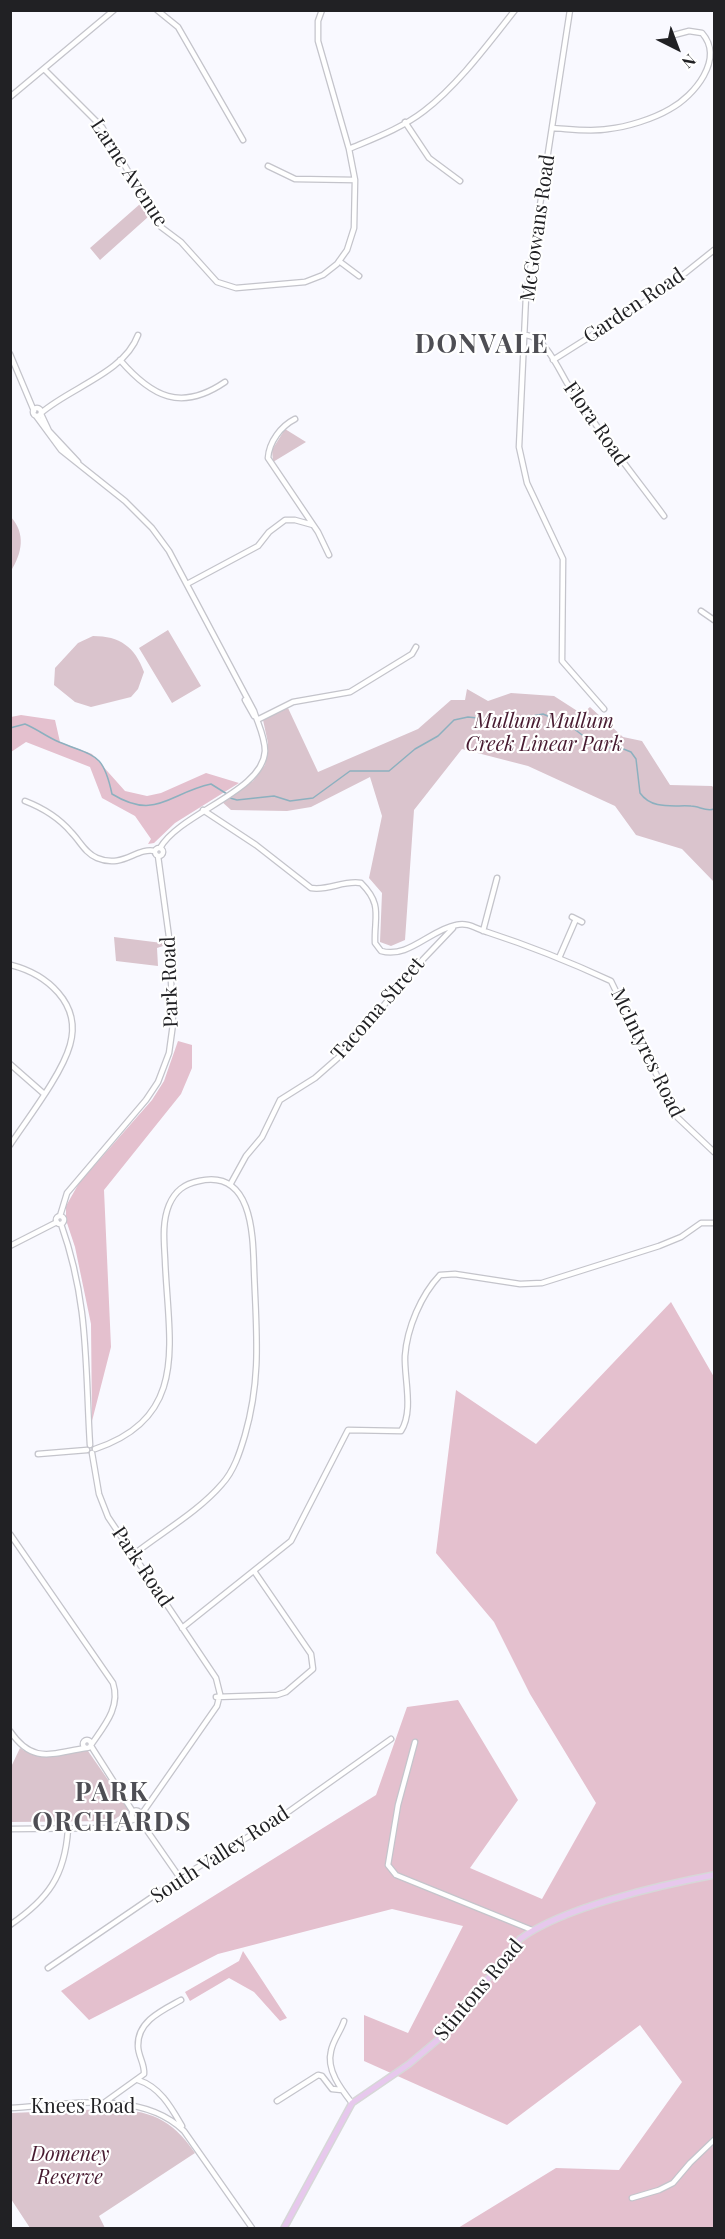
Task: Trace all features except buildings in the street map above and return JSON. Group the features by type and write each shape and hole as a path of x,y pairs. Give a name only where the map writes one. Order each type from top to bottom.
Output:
{"main road":[{"name":"Stintons Road","path":"285,2226 352,2103 432,2045 465,2010 511,1949 532,1930 640,1891 714,1875"}],"street":[{"path":"10,97 114,10"},
{"path":"158,10 178,27 243,140"},
{"name":"Larne Avenue","path":"44,69 102,127 161,227 181,242 217,282 236,288 300,283 323,275 339,261 347,250 354,228 355,180 349,149 318,41 318,21 322,10"},
{"path":"349,149 405,123 427,108 483,50 515,10"},
{"name":"McGowans Road","path":"570,10 526,296 520,456 527,483 563,559 561,657 564,665 604,709"},
{"path":"552,128 608,129 658,115 676,106 709,75 713,58 710,44 702,33 689,31 674,35"},
{"path":"405,123 429,158 460,181"},
{"path":"268,166 295,179 355,180"},
{"name":"Garden Road","path":"553,360 664,290 714,250"},
{"path":"339,261 359,276"},
{"path":"38,412 120,360 133,347 138,335"},
{"name":"Flora Road","path":"526,335 534,337 553,360 619,459 664,516"},
{"path":"10,354 31,402 49,431 91,474 125,501 152,528 169,550 257,720 264,740 265,754 256,774 242,786 176,828 158,852 144,851 124,861 98,859 89,853 63,823 49,812 26,801"},
{"path":"120,360 141,383 171,397 201,395 225,382"},
{"path":"295,419 282,428 269,449 268,458 313,525 329,555"},
{"path":"187,584 258,546 274,528 285,520 313,525"},
{"path":"701,610 714,620"},
{"path":"257,720 293,702 350,692 412,654 416,647"},
{"path":"203,810 208,816 256,845 311,888 321,890 348,881 361,883 374,898 377,913 375,943 381,951 397,953 456,925"},
{"name":"Park Road","path":"158,852 170,937 173,1024 169,1053 158,1082 146,1100 67,1193 59,1223 74,1262 85,1323 91,1449 104,1510 218,1682 218,1697"},
{"path":"483,931 497,878"},
{"path":"560,958 574,918 582,922"},
{"name":"McIntyres Road","path":"456,925 469,924 483,931 528,944 611,981 677,1117 714,1152"},
{"name":"Tacoma Street","path":"230,1185 246,1156 262,1137 280,1100 315,1078 348,1049 438,941 456,925"},
{"name":"Tacoma Street","path":"435,933 438,941"},
{"path":"10,1145 64,1059 71,1043 69,1011 60,994 44,978 11,964"},
{"path":"10,1064 43,1093"},
{"path":"38,1454 91,1449 120,1440 140,1426 155,1408 166,1382 169,1358 164,1226 170,1202 184,1185 197,1181 211,1179 230,1185 244,1203 252,1232 258,1373 250,1418 242,1446 224,1482 133,1555"},
{"path":"11,1245 59,1223"},
{"path":"182,1628 291,1541 345,1434 355,1429 398,1432 404,1426 406,1419 405,1356 409,1332 424,1298 440,1275 455,1274 520,1284 542,1283 659,1246 681,1237 700,1223 714,1223"},
{"path":"10,1534 113,1683 116,1695 114,1708 88,1746 47,1755 34,1753 20,1744 10,1731"},
{"path":"10,1829 108,1828 123,1824 150,1802 213,1711 218,1697 277,1695 286,1692 313,1669 311,1654 254,1571"},
{"name":"South Valley Road","path":"48,1968 180,1878 196,1871 281,1817 391,1739"},
{"path":"415,1742 398,1805 388,1865 396,1875 532,1930"},
{"path":"88,1746 180,1878"},
{"path":"10,1925 39,1904 54,1883 66,1851 68,1829"},
{"path":"104,2104 144,2074 145,2068 138,2046 143,2027 150,2019 181,2000"},
{"path":"344,2020 330,2052 330,2066 342,2090 352,2103"},
{"path":"277,2102 318,2075 322,2076 332,2089 342,2090"},
{"name":"Knees Road","path":"138,2080 149,2084 161,2094 252,2228"},
{"name":"Knees Road","path":"10,2108 125,2103 155,2110 170,2118 184,2131"},
{"path":"632,2198 673,2183 714,2140"}],"green space":[{"path":"140,204 148,217 100,260 90,248"},
{"path":"285,429 306,442 273,462 272,450"},
{"path":"11,517 19,530 21,544 11,571"},
{"path":"168,630 201,686 172,703 139,648"},
{"path":"93,636 119,641 136,656 144,672 138,689 131,697 91,707 75,702 54,685 55,668 78,643"},
{"name":"Mullum Mullum Creek Linear Park","path":"467,689 488,701 511,693 554,696 582,714 590,707 623,737 642,741 670,785 712,786 714,788 714,882 682,849 636,835 615,806 528,766 462,749 414,810 405,940 391,946 380,942 382,893 369,878 382,816 370,777 311,807 287,811 231,810 221,801 253,781 265,765 268,743 263,720 288,708 318,772 418,729 451,700 465,700"},
{"path":"114,937 162,943 163,946 157,948 158,966 116,961"},
{"path":"20,1748 47,1757 88,1751 129,1810 112,1821 11,1822 11,1767"},
{"name":"Domeney Reserve","path":"107,2109 136,2111 158,2118 177,2132 195,2153 99,2216 105,2228 30,2228 11,2199 11,2113"}],"shaded area":[{"path":"21,715 55,720 60,742 92,754 125,791 147,796 161,793 206,773 239,783 175,823 154,843 148,844 151,839 135,816 102,798 90,767 26,742 11,752 11,717"},
{"path":"178,1041 192,1045 192,1068 181,1094 104,1190 111,1347 92,1421 91,1324 75,1247 66,1220 66,1206 79,1183 152,1100 164,1081"},
{"path":"671,1302 714,1377 714,2228 458,2228 556,2168 619,2170 682,2082 640,2025 507,2125 364,2061 364,2015 408,2033 463,1926 392,1909 218,1954 89,2020 61,1991 376,1795 407,1707 458,1700 518,1800 470,1868 542,1899 596,1803 530,1694 494,1622 436,1553 456,1390 536,1444"},
{"path":"243,1951 287,2018 280,2021 254,1992 229,1978 190,2001 185,1992 239,1961"}],"waterway":[{"path":"230,798 237,800 274,796 290,801 313,798 350,771 389,771 415,749 438,736 454,720 468,717 506,721 543,714 569,725 598,747 621,748 631,752 636,759 640,793 650,802 663,806 714,809"},
{"path":"10,728 25,724 96,758 105,770 112,794 127,802 152,805 211,784 227,794"}],"district":[{"name":"DONVALE","path":"482,345"},
{"name":"PARK ORCHARDS","path":"112,1808"}]}
